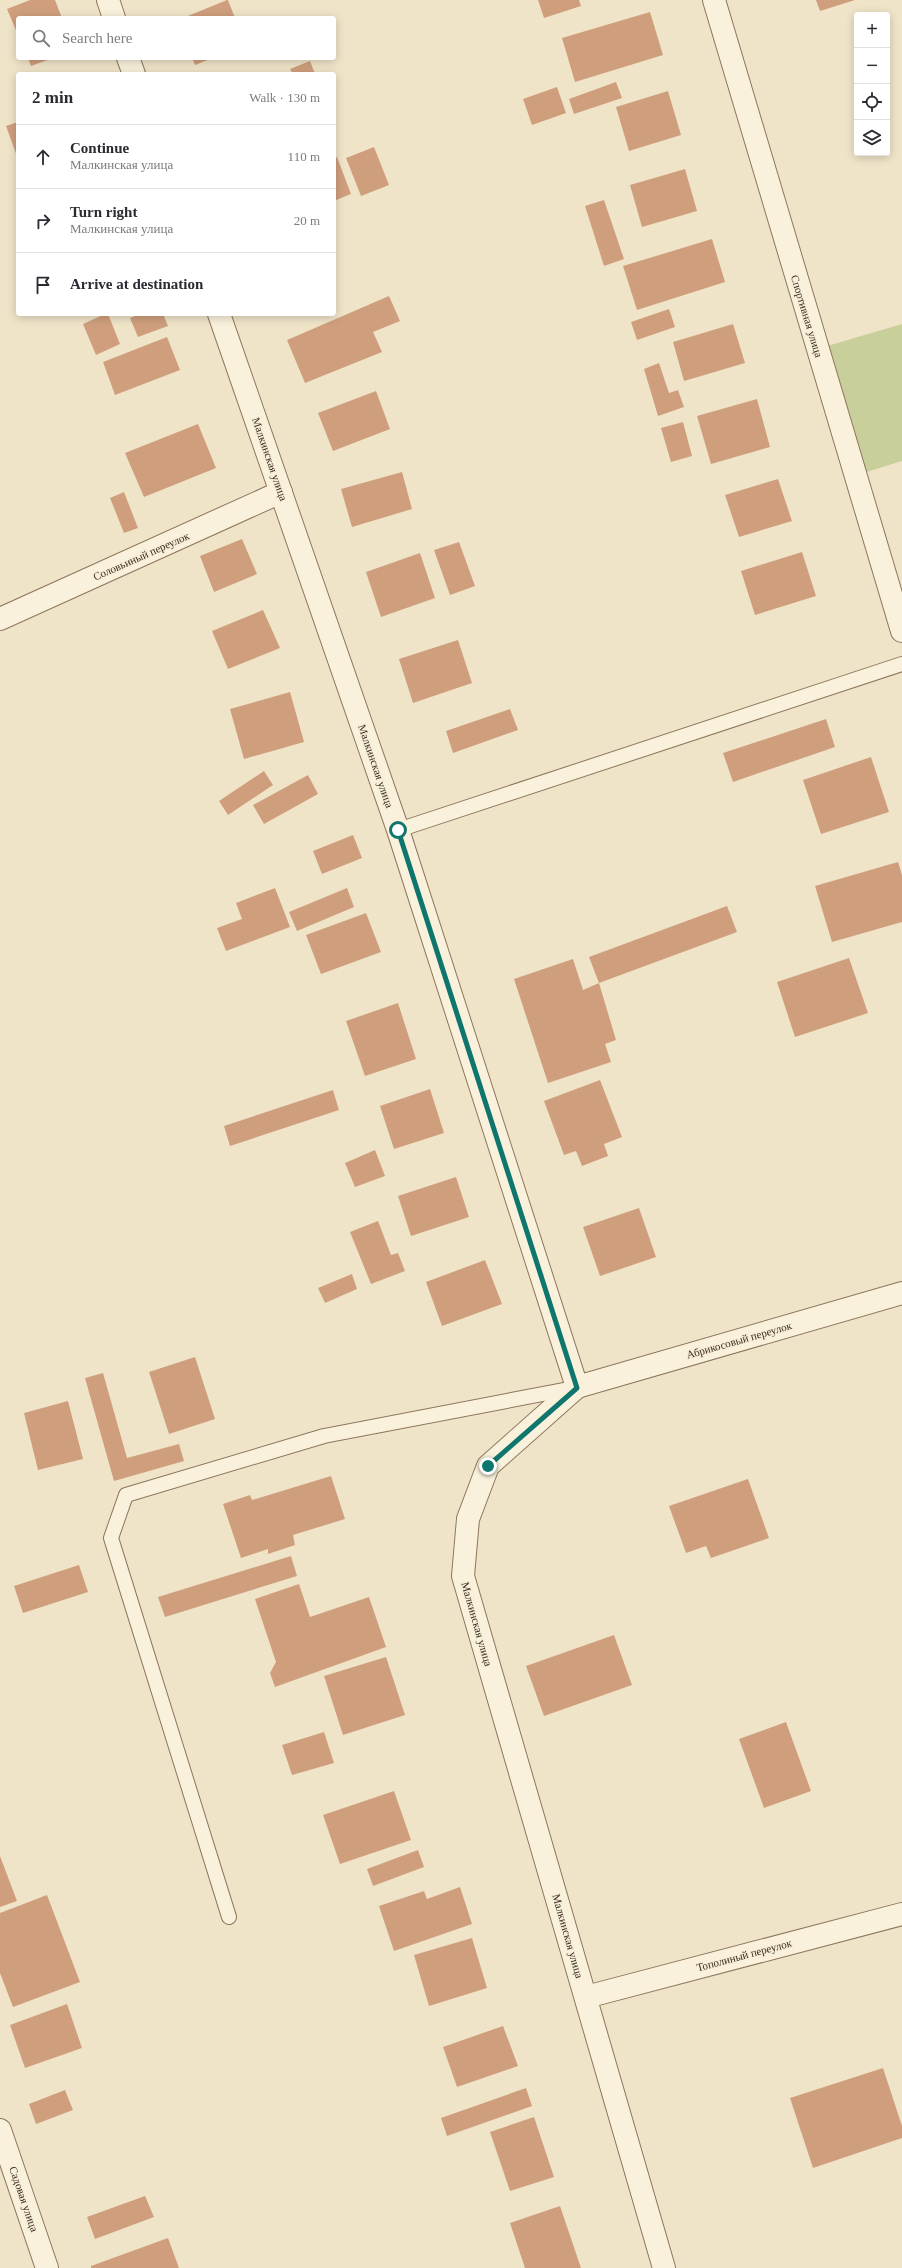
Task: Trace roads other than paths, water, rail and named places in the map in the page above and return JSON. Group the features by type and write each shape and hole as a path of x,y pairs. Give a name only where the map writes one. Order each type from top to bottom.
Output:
{"street":[{"path":"108,0 113,16"},
{"name":"Спортивная улица","path":"714,0 902,631"},
{"path":"129,60 133,72"},
{"name":"Малкинская улица","path":"220,316 398,830 577,1388 488,1466 468,1519 463,1576 664,2268"},
{"name":"Соловьиный переулок","path":"0,619 281,492"},
{"name":"Абрикосовый переулок","path":"577,1388 902,1293"},
{"name":"Тополиный переулок","path":"586,1997 902,1914"},
{"name":"Садовая улица","path":"0,2130 47,2268"}],"lane":[{"path":"398,830 902,664"},
{"path":"229,1917 111,1538 126,1495 324,1436 577,1388"}]}
